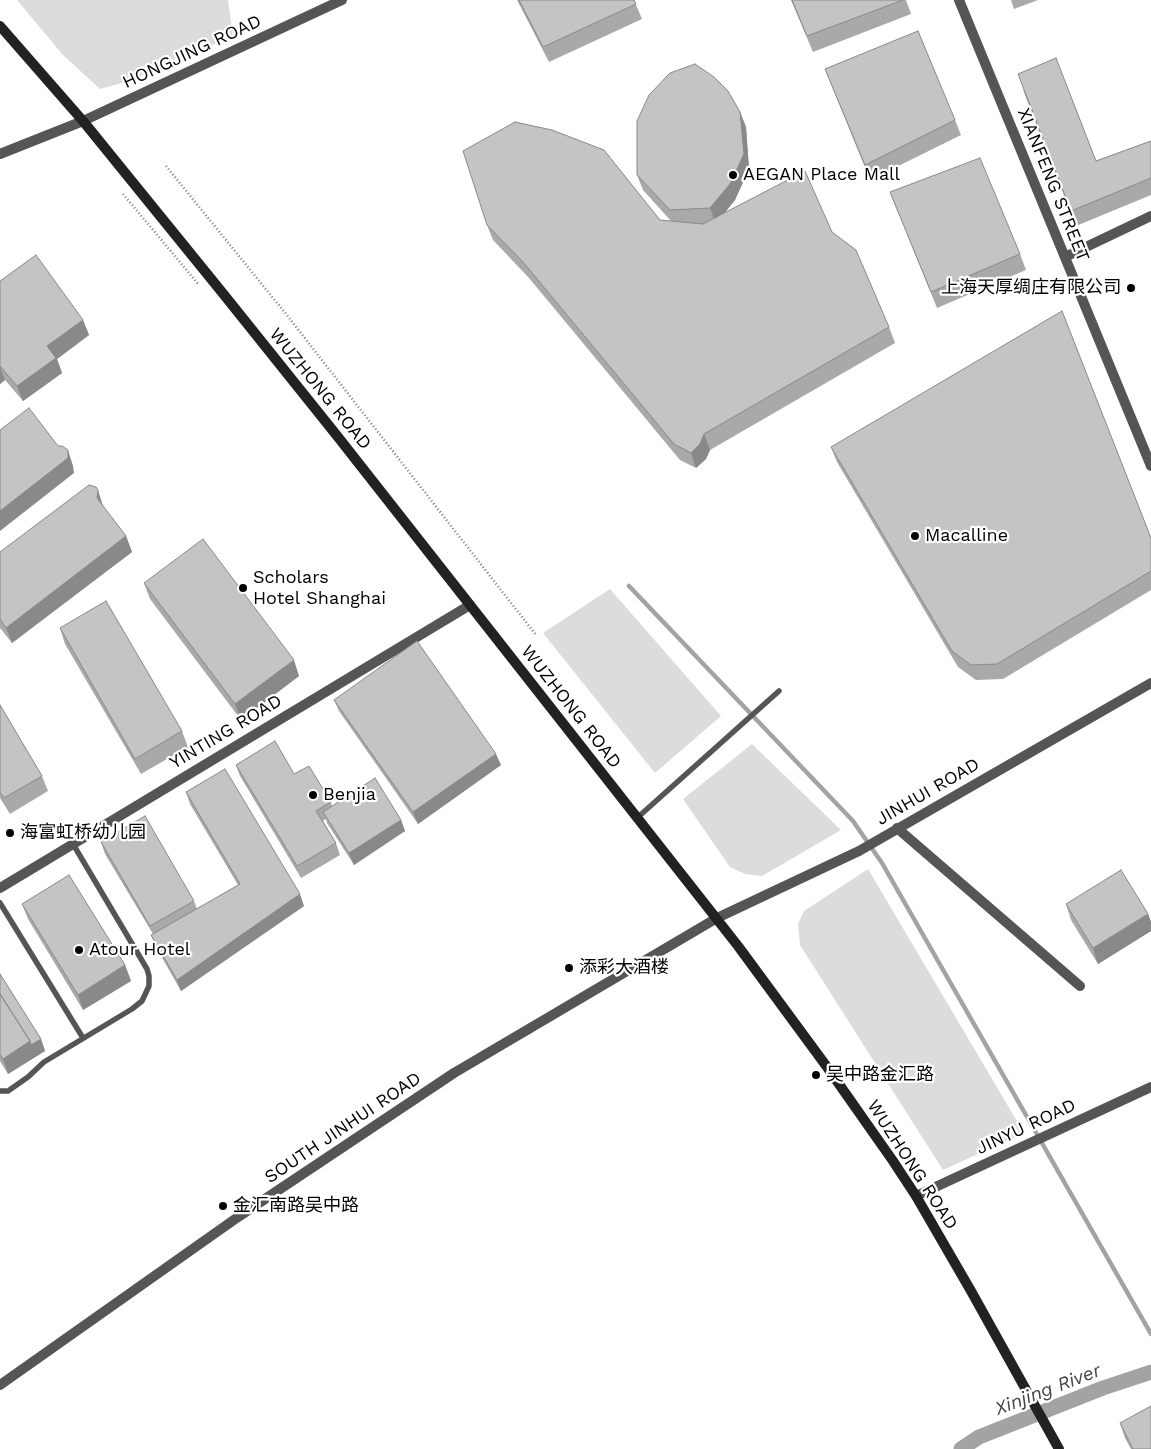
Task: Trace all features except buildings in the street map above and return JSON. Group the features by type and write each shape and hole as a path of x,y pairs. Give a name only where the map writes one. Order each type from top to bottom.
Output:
{"main road":[{"name":"WUZHONG ROAD","path":"0,26 82,121 315,408 717,918 832,1075 916,1196 1059,1449"}],"street":[{"name":"HONGJING ROAD","path":"0,154 82,121 342,0"},
{"name":"XIANFENG STREET","path":"959,0 1151,466"},
{"path":"1065,257 1151,216"},
{"name":"YINTING ROAD","path":"0,888 470,605"},
{"name":"JINHUI ROAD","path":"717,918 859,851 1151,683"},
{"path":"897,828 1080,986"},
{"name":"SOUTH JINHUI ROAD","path":"0,1385 238,1217 454,1073 717,918"},
{"name":"JINYU ROAD","path":"916,1196 1151,1087"}],"lane":[{"path":"637,818 779,690"},
{"path":"0,1091 8,1090 28,1078 44,1062 132,1009 142,1000 149,986 149,976 73,844"},
{"path":"0,903 83,1038"}],"path":[{"path":"166,166 286,314 536,636"},
{"path":"123,194 204,292"}],"shaded area":[{"path":"17,0 228,0 233,36 129,81 100,89 63,55"},
{"path":"610,589 721,716 655,773 543,633"},
{"path":"752,744 841,830 762,876 745,874 730,867 683,799"},
{"path":"868,869 1024,1133 943,1170 800,945 798,924 804,911"}],"waterway":[{"path":"629,586 853,821 882,863 1151,1334"},
{"name":"Xinjing River","path":"961,1449 979,1437 1103,1388 1151,1372"}],"place":[{"name":"AEGAN Place Mall","path":"733,175"},
{"name":"上海天厚绸庄有限公司","path":"1131,288"},
{"name":"Macalline","path":"915,536"},
{"name":"Scholars Hotel Shanghai","path":"243,588"},
{"name":"Benjia","path":"313,795"},
{"name":"海富虹桥幼儿园","path":"10,833"},
{"name":"Atour Hotel","path":"79,950"},
{"name":"添彩大酒楼","path":"569,968"},
{"name":"吴中路金汇路","path":"816,1075"},
{"name":"金汇南路吴中路","path":"223,1206"}]}
